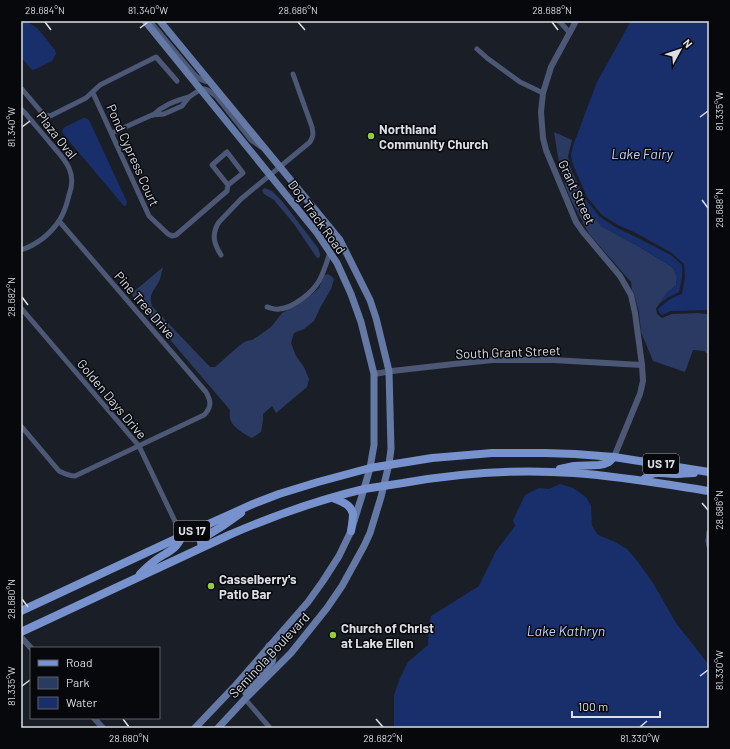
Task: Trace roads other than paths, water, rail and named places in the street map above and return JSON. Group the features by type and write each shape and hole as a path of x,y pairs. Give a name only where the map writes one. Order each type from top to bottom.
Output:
{"main road":[{"name":"Dog Track Road","path":"145,21 318,233 337,263 361,322 374,374 374,445 370,468"},
{"name":"Dog Track Road","path":"160,21 340,240 370,300 376,318 388,371 391,449 389,464"},
{"name":"US 17","path":"21,611 253,504 318,482 389,464 432,458 492,453 545,453 614,457 709,472"},
{"path":"544,472 574,466 599,466 609,462 614,457"},
{"name":"Seminola Boulevard","path":"218,728 291,653 327,608 342,586 370,533 385,486 389,464"},
{"name":"Seminola Boulevard","path":"195,728 234,687 308,602 323,581 339,556 351,530 370,468"},
{"name":"US 17","path":"21,632 259,522 364,489 433,478 520,471 610,476 709,491"},
{"path":"643,480 647,476 656,472 675,474 709,472"},
{"path":"332,498 342,501 353,513 351,530"},
{"path":"202,548 201,542 205,535 253,504"},
{"path":"136,579 152,562 174,548 179,543 182,536"},
{"path":"245,699 245,693 248,688 272,662 273,652 269,646"}],"street":[{"path":"150,21 194,74 204,82 210,82"},
{"path":"559,21 570,33"},
{"name":"Grant Street","path":"576,21 551,67 543,93 541,112 542,128 546,150 576,222 620,276 631,295 635,313 643,381 640,394 614,457"},
{"path":"477,49 520,82 543,93"},
{"path":"21,88 45,116 50,116 86,98 100,86 156,57 177,81"},
{"path":"221,255 217,249 214,237 216,226 241,199 310,142 313,136 312,127 293,74"},
{"path":"112,133 152,115 167,104 188,97 201,89 205,89 216,96 251,140 265,150"},
{"name":"Pond Cypress Court","path":"93,93 149,216 168,234 172,236 176,234 227,191 228,185 243,173 227,152 212,164 228,185"},
{"path":"152,115 164,114 182,106 188,97"},
{"path":"167,104 170,111"},
{"name":"Plaza Oval","path":"21,109 65,160 70,170 72,179 66,208 59,221 49,233 40,240 21,250"},
{"name":"Pine Tree Drive","path":"59,221 206,392 210,399 208,411 204,415 138,446"},
{"path":"267,306 274,309 288,307 299,301 314,289 322,274 330,252"},
{"name":"Golden Days Drive","path":"21,308 138,446 182,536"},
{"name":"South Grant Street","path":"374,374 388,371 493,360 553,360 642,365"},
{"path":"21,426 59,471 70,476 75,476 82,473 138,446"},
{"path":"709,532 709,546"},
{"path":"21,637 30,647"},
{"path":"245,699 270,728"},
{"path":"95,719 103,728"}],"water":[{"path":"21,21 31,24 36,28 55,50 56,54 52,61 32,70 21,57"},
{"name":"Lake Fairy","path":"631,21 709,21 709,310 671,311 662,315 659,312 658,309 666,302 682,294 685,277 684,264 672,253 602,215 587,197 573,165 571,155 573,146 597,82"},
{"path":"83,118 89,120 127,202 126,206 124,206 64,135 62,130 65,127"},
{"path":"575,178 585,199 600,217 617,228 671,255 682,265 682,277 679,292 667,298 658,305 667,293 676,285 677,277 674,269 636,245 601,226 583,200"},
{"name":"Lake Kathryn","path":"560,484 573,488 586,497 591,506 592,526 598,535 627,549 653,583 676,623 709,665 709,728 394,728 394,695 408,662 428,645 431,616 479,586 496,551 515,526 513,520 525,495 539,488 549,489"}],"place":[{"name":"Northland Community Church","path":"371,136"},
{"name":"Casselberry's Patio Bar","path":"211,586"},
{"name":"Church of Christ at Lake Ellen","path":"333,635"}]}
